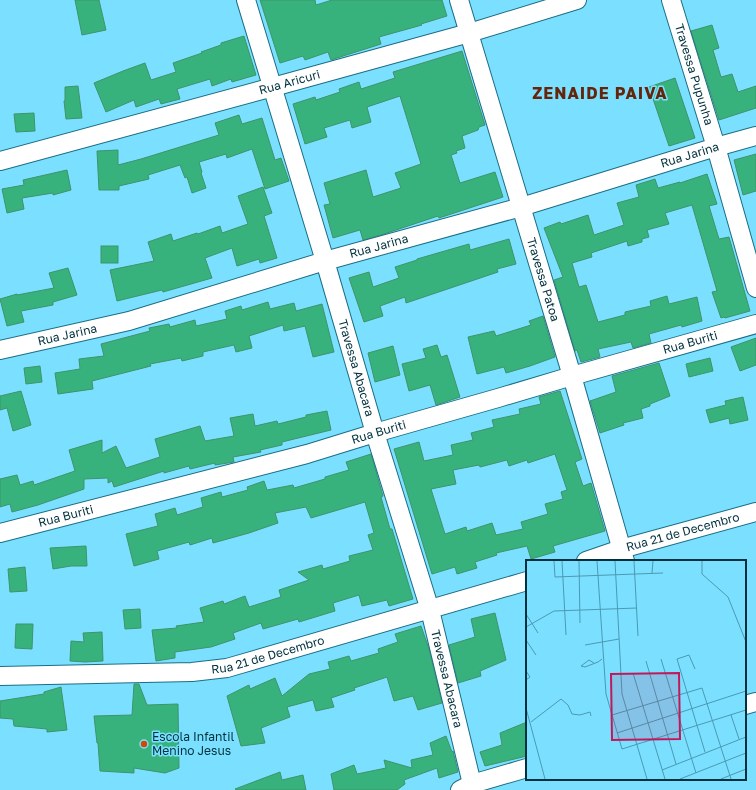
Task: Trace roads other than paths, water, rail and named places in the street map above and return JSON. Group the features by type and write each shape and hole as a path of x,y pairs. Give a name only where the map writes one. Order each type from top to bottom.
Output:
{"street":[{"name":"Travessa Abacara","path":"246,0 375,433 430,610 466,787"},
{"name":"Travessa Patoa","path":"459,0 572,376 623,555"},
{"name":"Rua Aricuri","path":"0,161 469,33 577,0"},
{"name":"Travessa Pupunha","path":"670,0 716,147 756,288"},
{"name":"Rua Jarina","path":"0,350 129,321 325,261 521,207 756,136"},
{"name":"Rua Buriti","path":"0,533 307,454 375,433 756,324"},
{"name":"Rua 21 de Decembro","path":"592,560 623,555 756,512"},
{"name":"Rua 21 de Decembro","path":"0,676 192,672 227,668 526,581"},
{"path":"746,705 756,702"},
{"path":"466,787 526,768"}],"place":[{"name":"Escola Infantil Menino Jesus","path":"144,744"}],"district":[{"name":"ZENAIDE PAIVA","path":"600,93"}]}
